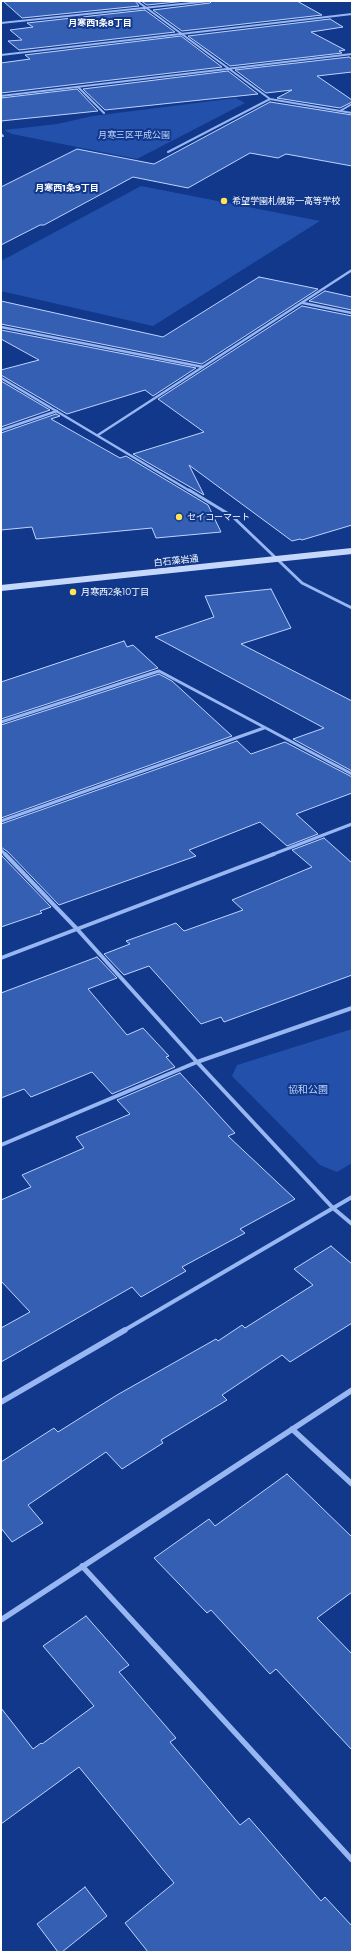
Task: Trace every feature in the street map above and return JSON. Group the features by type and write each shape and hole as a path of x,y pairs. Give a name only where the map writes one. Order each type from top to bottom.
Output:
{"main road":[{"name":"白石藻岩通","path":"1,588 352,551"}],"street":[{"path":"137,1 230,68 270,99 352,113"},
{"path":"1,23 210,1"},
{"path":"1,55 352,14"},
{"path":"1,96 78,88 352,54"},
{"path":"78,88 104,113"},
{"path":"168,152 270,99"},
{"path":"340,111 352,104"},
{"path":"98,435 352,270"},
{"path":"303,303 352,313"},
{"path":"1,327 203,367"},
{"path":"1,378 232,516 302,583 352,608"},
{"path":"1,430 57,411"},
{"path":"1,722 159,671 352,774"},
{"path":"1,821 264,728"},
{"path":"1,958 352,824"},
{"path":"1,850 77,929 197,1062 333,1208 352,1224"},
{"path":"1,1145 197,1062 352,1008"},
{"path":"1,1402 352,1197"},
{"path":"1,1620 352,1390"},
{"path":"292,1429 352,1484"},
{"path":"82,1566 352,1860"}],"green space":[{"name":"月寒三区平成公園","path":"236,98 245,103 137,159 12,134 4,130 57,124 93,116"},
{"path":"141,186 320,221 153,326 1,291 1,261"},
{"name":"協和公園","path":"352,1029 352,1163 337,1172 320,1165 232,1076 237,1065"}],"building":[{"path":"3,1 135,1 139,6 22,18"},
{"path":"141,1 186,1 147,5"},
{"path":"212,1 297,1 322,15 182,31 153,10 210,3"},
{"path":"145,10 175,32 19,50 8,41 22,40 10,30 33,27 27,23"},
{"path":"330,19 343,27 311,32 345,50 339,51 342,53 230,66 188,36"},
{"path":"181,36 222,67 1,93 1,63 30,59 25,55"},
{"path":"349,57 352,59 352,72 317,76 352,100 352,102 340,108 277,98 292,90 266,93 235,70"},
{"path":"228,71 258,94 105,110 83,89"},
{"path":"77,89 98,111 1,121 1,98"},
{"path":"270,102 352,115 352,166 286,154 278,158 250,153 188,188 133,177 44,225 40,225 1,245 1,187 77,149 154,164"},
{"path":"259,277 318,289 202,364 1,324 1,301 163,337"},
{"path":"325,291 352,297 352,310 309,301"},
{"path":"302,306 352,316 352,525 302,540 292,541 189,465 204,495 133,454 204,432 158,399"},
{"path":"1,330 196,368 153,396 145,390 67,414 1,375 1,370 39,360 1,339"},
{"path":"1,381 50,410 1,427"},
{"path":"56,414 60,416 51,419 120,458 126,456 208,505 221,532 156,538 152,528 36,539 32,527 1,530 1,433"},
{"path":"271,589 291,628 241,644 352,701 352,771 293,739 324,728 155,637 214,617 205,596"},
{"path":"124,641 127,647 133,645 158,668 1,719 1,682"},
{"path":"159,674 172,681 232,736 1,818 1,725"},
{"path":"237,741 251,754 285,742 352,777 352,793 296,814 318,834 287,846 260,822 189,850 196,856 59,905 8,852 1,847 1,824"},
{"path":"324,838 352,863 352,975 224,1022 221,1017 201,1024 149,966 124,975 104,954 130,944 126,941 176,923 184,931 243,910 232,900 312,867 292,850"},
{"path":"1,854 51,907 40,911 42,913 1,927"},
{"path":"97,957 117,978 88,989 127,1035 143,1028 169,1056 166,1057 175,1067 112,1094 92,1072 31,1097 24,1089 1,1098 1,993"},
{"path":"180,1073 235,1133 228,1136 295,1199 240,1229 245,1233 182,1267 186,1271 141,1297 132,1287 1,1362 1,1328 30,1312 1,1281 1,1200 31,1187 22,1175 84,1148 76,1137 130,1114 117,1100"},
{"path":"331,1246 352,1264 352,1323 290,1362 282,1355 222,1395 227,1400 161,1440 163,1443 122,1469 106,1452 28,1505 43,1523 12,1542 1,1528 1,1462 54,1428 58,1432 117,1395 216,1339 218,1341 242,1325 245,1328 313,1285 294,1269"},
{"path":"287,1474 352,1537 352,1592 317,1618 352,1654 352,1750 276,1669 270,1674 211,1610 207,1613 154,1558 209,1519 215,1526"},
{"path":"86,1616 129,1665 119,1672 176,1738 170,1742 240,1825 249,1818 321,1901 325,1897 352,1926 352,1952 148,1952 125,1923 174,1883 79,1767 1,1824 1,1708 33,1749 94,1706 43,1646"},
{"path":"85,1887 107,1916 62,1952 58,1952 37,1924"}],"place":[{"name":"希望学園札幌第一高等学校","path":"224,201"},
{"name":"セイコーマート","path":"179,517"},
{"name":"月寒西2条10丁目","path":"73,592"}],"district":[{"name":"月寒西1条8丁目","path":"100,23"},
{"name":"月寒西1条9丁目","path":"67,188"}]}
